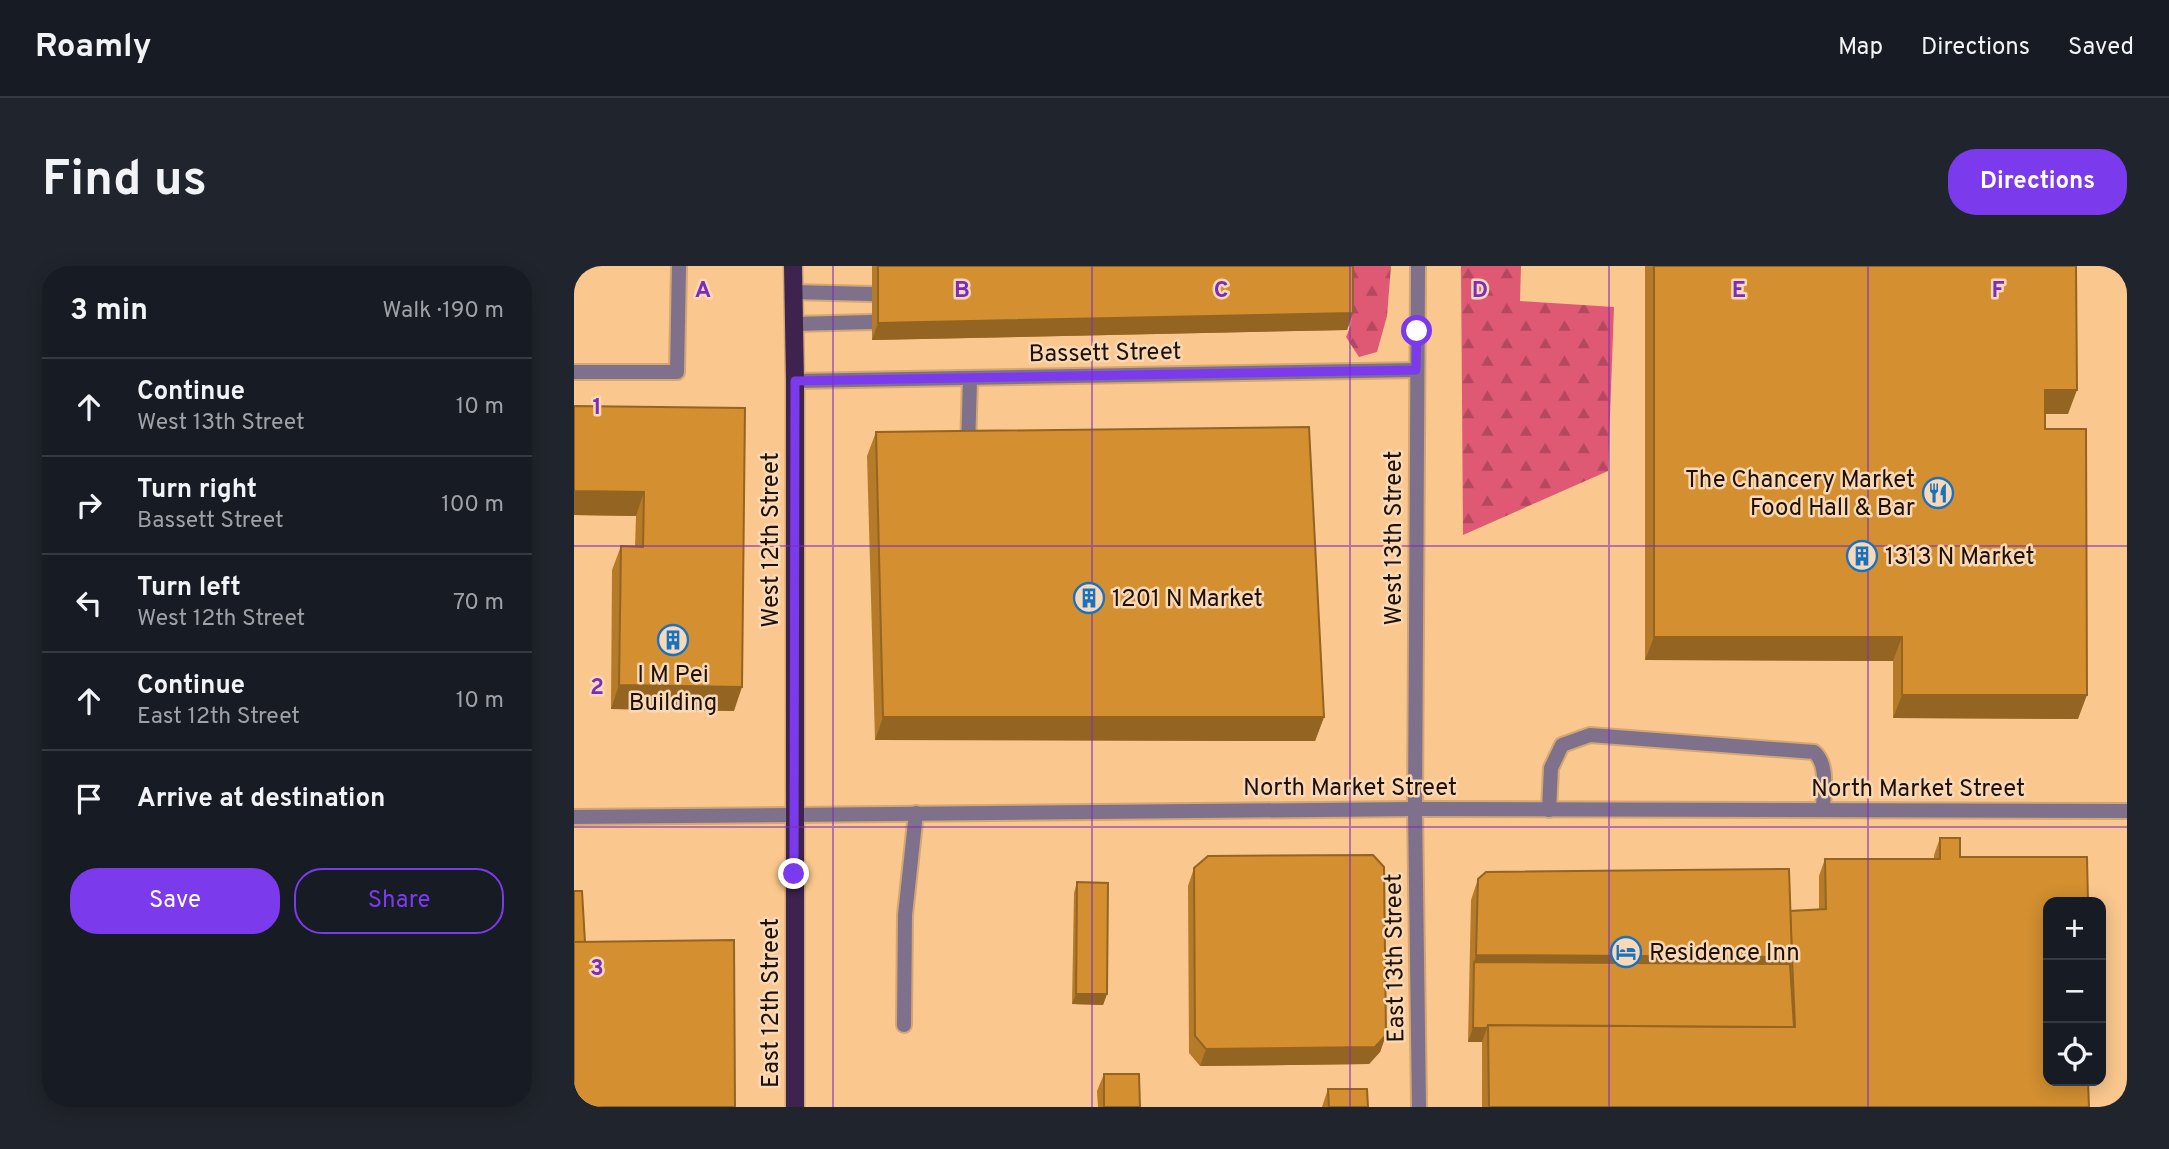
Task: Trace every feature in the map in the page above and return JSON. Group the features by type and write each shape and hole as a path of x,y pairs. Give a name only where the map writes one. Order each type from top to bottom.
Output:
{"main road":[{"name":"West 12th Street","path":"793,266 794,814"},
{"name":"East 12th Street","path":"794,814 795,1107"}],"street":[{"path":"574,372 677,372 679,266"},
{"name":"West 13th Street","path":"1415,809 1418,266"},
{"path":"793,292 872,294"},
{"path":"793,324 872,323"},
{"name":"Bassett Street","path":"795,381 1416,370"},
{"path":"968,450 970,378"},
{"path":"1549,810 1551,768 1562,746 1590,735 1814,752 1823,765 1824,810"},
{"name":"North Market Street","path":"574,817 1415,809 2127,811"},
{"name":"East 13th Street","path":"1415,809 1419,1107"},
{"path":"904,1025 905,915 916,813"}],"green space":[{"path":"1353,266 1391,266 1387,316 1377,352 1359,357 1346,337 1351,325"},
{"path":"1461,266 1521,266 1520,301 1614,307 1608,471 1463,535"}],"building":[{"path":"878,266 1353,266 1353,313 878,323"},
{"name":"1313 N Market","path":"1654,266 2076,266 2077,390 2045,390 2045,429 2086,429 2087,695 1902,695 1902,637 1654,637"},
{"name":"I M Pei Building","path":"574,406 745,408 742,687 619,685 621,546 643,547 644,492 574,491"},
{"name":"1201 N Market","path":"1309,427 1324,717 883,717 876,432"},
{"path":"1940,838 1960,838 1960,857 2087,857 2088,897 2043,897 2043,1086 2088,1086 2089,1107 1489,1107 1488,1025 1795,1027 1790,911 1826,909 1825,859 1940,859"},
{"path":"1373,855 1384,867 1386,1035 1375,1047 1206,1049 1195,1036 1194,868 1208,856"},
{"name":"Residence Inn","path":"1789,869 1792,957 1476,955 1478,879 1486,872"},
{"path":"1077,882 1108,883 1107,994 1076,994"},
{"path":"574,891 582,891 585,942 574,942"},
{"path":"734,940 735,1107 574,1107 574,942"},
{"path":"1474,962 1790,964 1794,1027 1488,1025 1487,1028 1473,1028"},
{"path":"1104,1074 1139,1074 1140,1107 1104,1107"},
{"path":"1328,1089 1367,1089 1368,1107 1329,1107"}],"place":[{"name":"The Chancery Market Food Hall & Bar","path":"1938,493"},
{"name":"1313 N Market","path":"1862,556"},
{"name":"1201 N Market","path":"1089,598"},
{"name":"I M Pei Building","path":"673,640"},
{"name":"Residence Inn","path":"1626,952"}],"route":[{"path":"794,874 795,381 1416,370 1417,331"}]}
